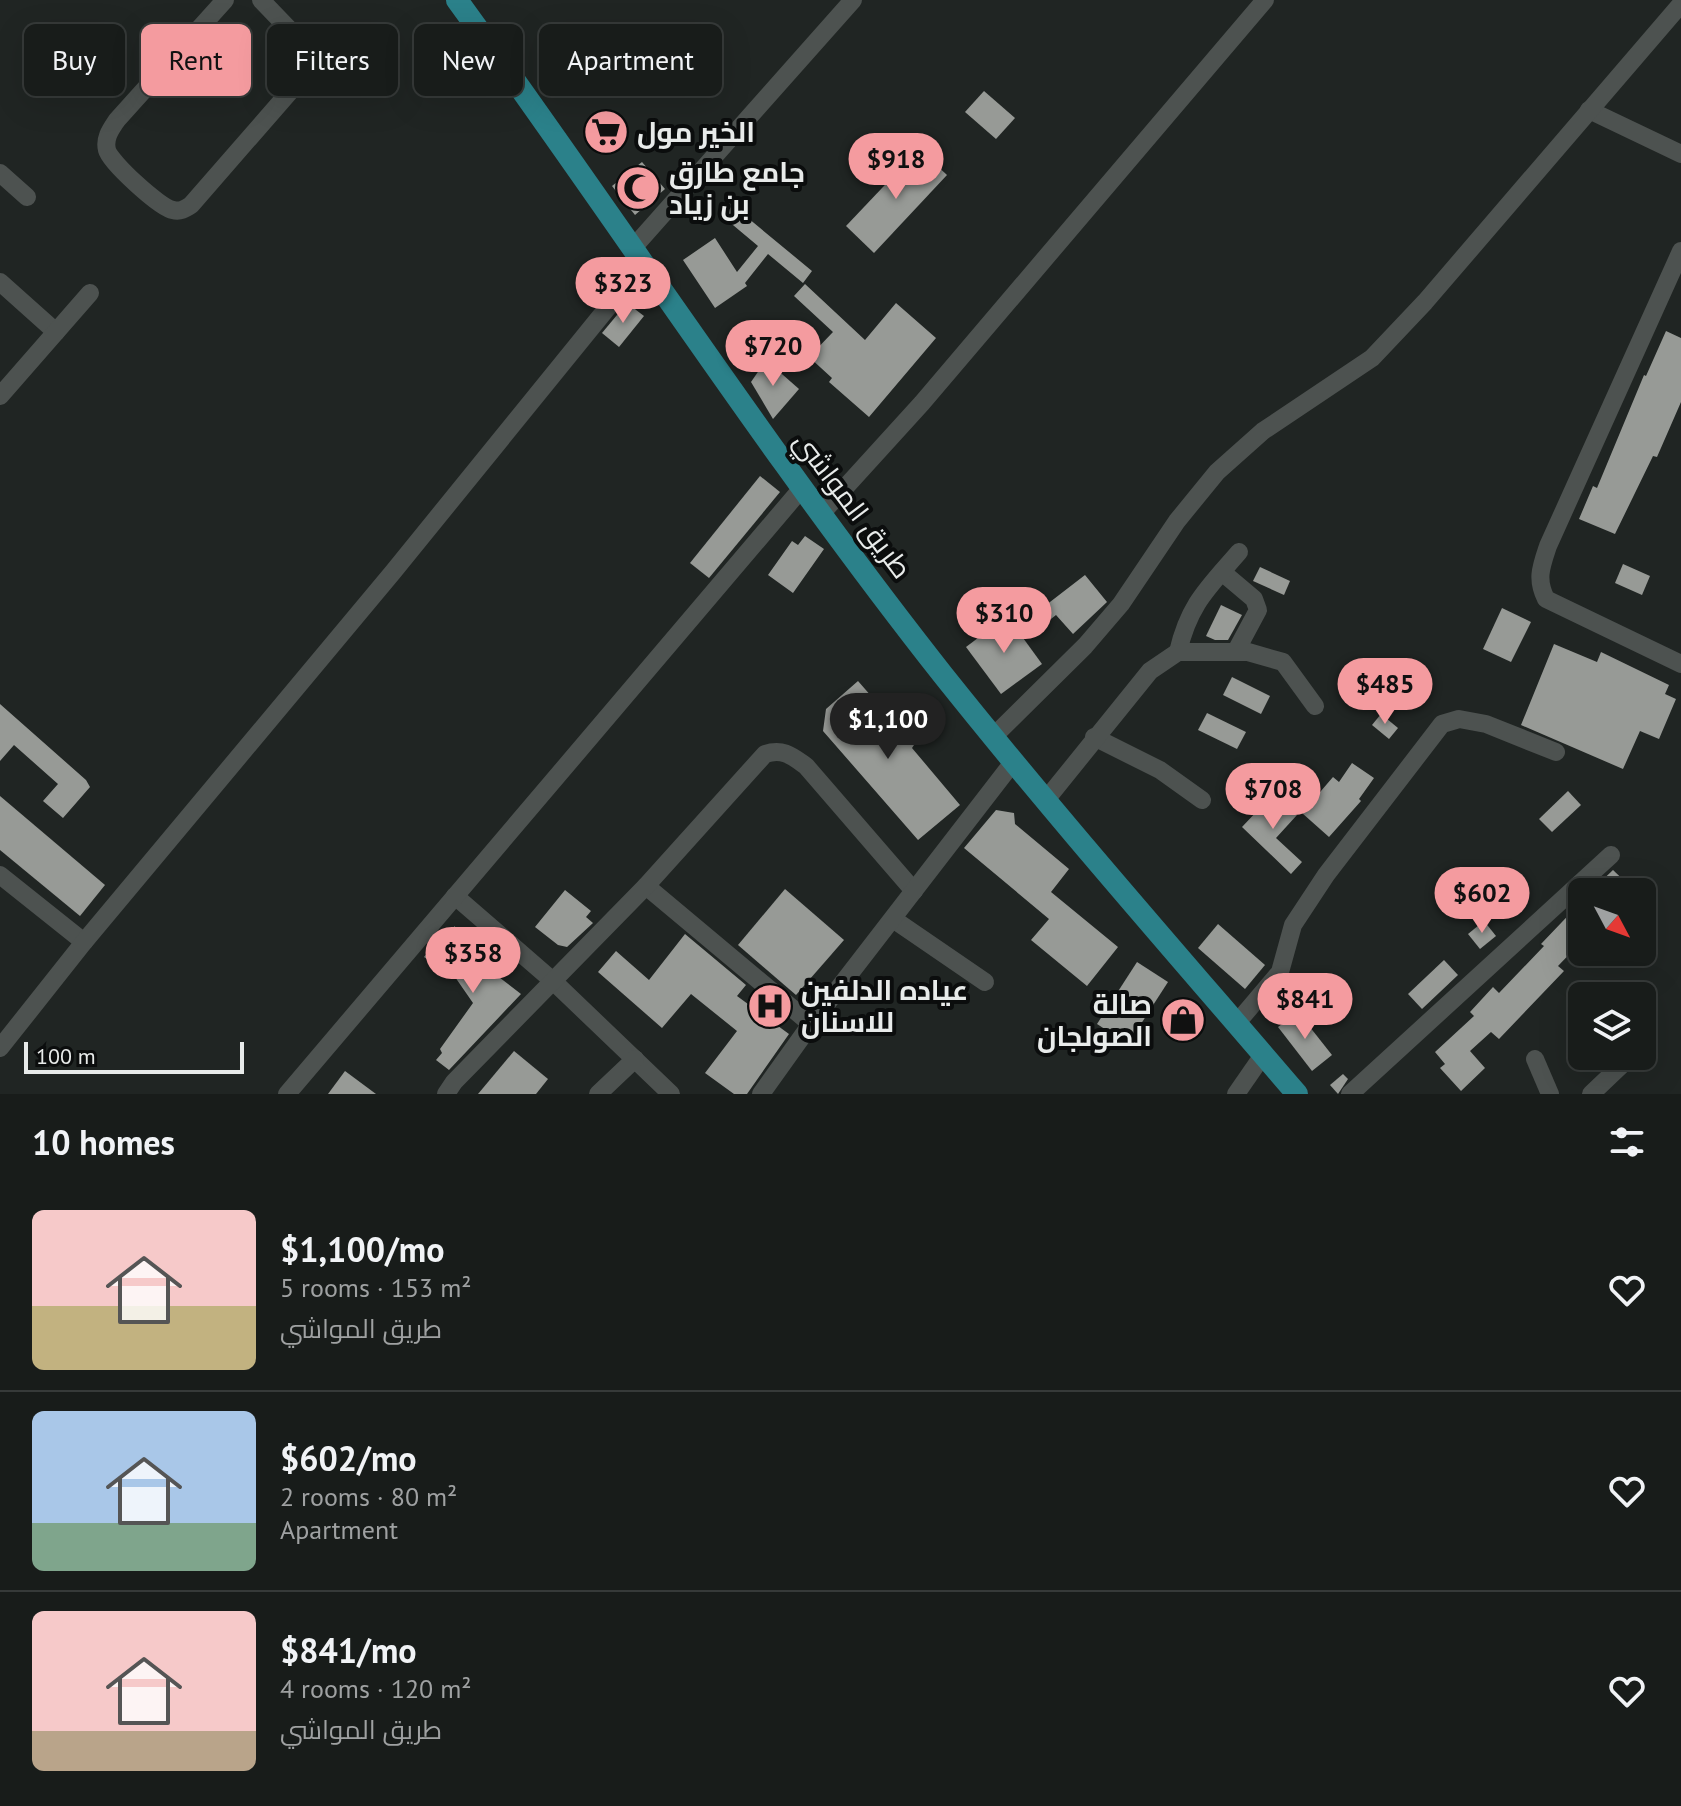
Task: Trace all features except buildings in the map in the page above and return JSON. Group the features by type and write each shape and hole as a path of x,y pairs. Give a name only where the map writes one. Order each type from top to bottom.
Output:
{"main road":[{"name":"طريق المواشي","path":"457,0 802,488 943,675 1045,801 1297,1094"}],"street":[{"path":"225,0 117,120 106,142 110,158 162,206 175,211 191,205 313,65 310,51 261,0"},
{"path":"0,1048 84,942 393,572 638,256 853,0"},
{"path":"821,514 922,403 1265,0"},
{"path":"994,736 1085,646 1121,604 1177,521 1217,472 1263,431 1372,358 1425,302 1681,4"},
{"path":"1589,110 1681,154"},
{"path":"0,173 27,197"},
{"path":"1681,251 1554,532 1539,572 1539,585 1546,599 1681,664"},
{"path":"0,282 56,332"},
{"path":"0,396 90,293"},
{"path":"287,1094 802,488"},
{"path":"1178,652 1184,627 1195,603 1239,552"},
{"path":"1222,572 1254,599 1258,610 1236,651"},
{"path":"1045,801 1150,671 1178,652 1248,652 1283,662 1315,706"},
{"path":"1236,1024 1280,972 1293,925 1318,888 1442,724 1459,719 1486,724 1556,752"},
{"path":"1094,737 1160,770 1202,800"},
{"path":"446,1094 454,1082 646,886 765,754 775,750 789,753 806,766 914,891"},
{"path":"761,1094 811,1024 1014,761"},
{"path":"1350,1094 1611,855"},
{"path":"0,875 84,942"},
{"path":"646,886 811,1024"},
{"path":"455,896 553,981 671,1094"},
{"path":"893,919 985,982"},
{"path":"1236,1094 1263,1055"},
{"path":"598,1094 635,1059"},
{"path":"1535,1059 1550,1094"},
{"path":"1591,1094 1616,1070"}],"place":[{"name":"الخير مول","path":"606,132"},
{"name":"جامع طارق بن زياد","path":"638,188"},
{"name":"عياده الدلفين للاسنان","path":"770,1006"},
{"name":"صالة الصولجان","path":"1183,1020"}]}
